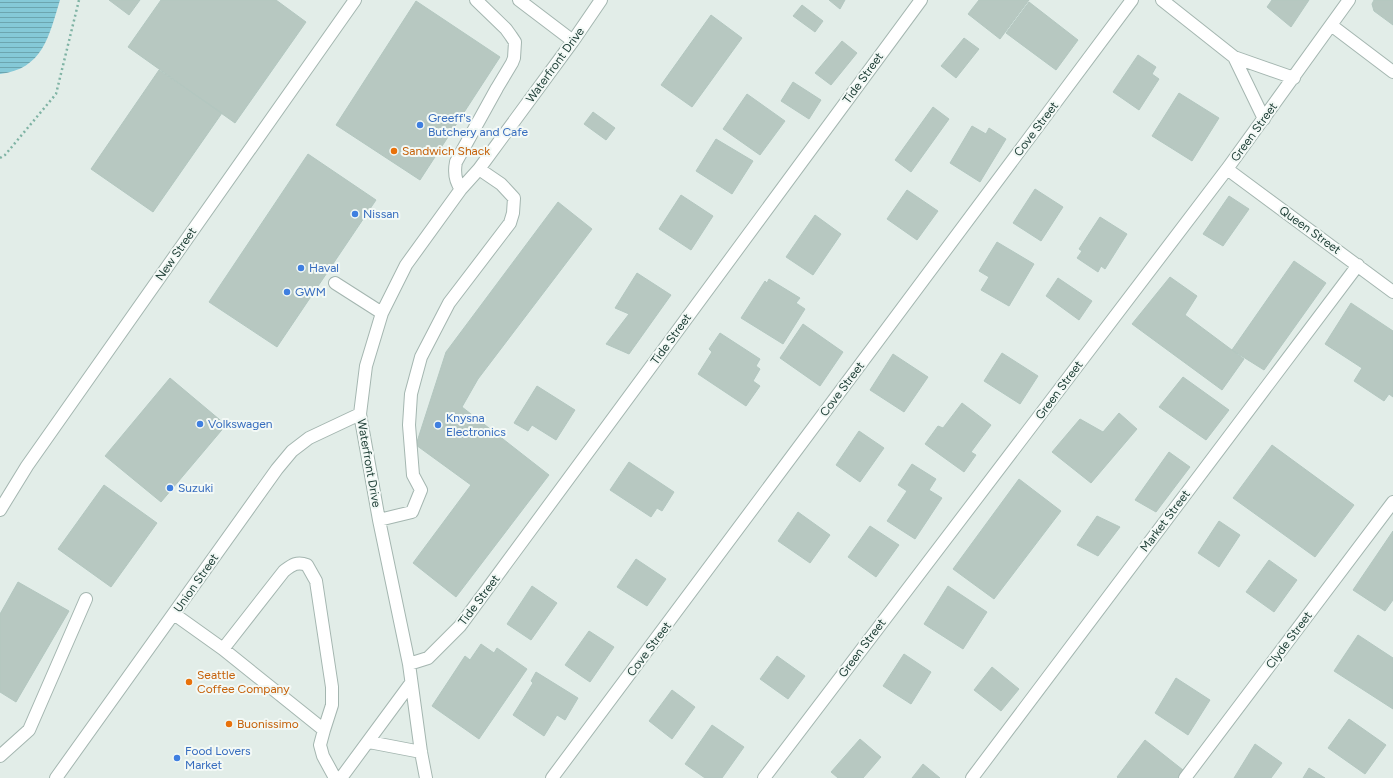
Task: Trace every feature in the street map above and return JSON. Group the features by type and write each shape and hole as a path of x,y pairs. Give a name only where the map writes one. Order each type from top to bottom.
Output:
{"street":[{"name":"New Street","path":"0,510 27,466 355,0"},
{"path":"461,189 455,178 454,169 456,162 514,58 515,42 506,29 476,0"},
{"path":"519,0 573,41"},
{"name":"Waterfront Drive","path":"426,778 409,664 379,520 360,414 366,366 382,313 406,264 573,41 601,0"},
{"name":"Tide Street","path":"409,664 428,658 460,626 921,0"},
{"name":"Cove Street","path":"552,778 1132,0"},
{"path":"1162,0 1234,57 1294,78"},
{"name":"Green Street","path":"764,778 1227,169 1349,0"},
{"path":"1331,25 1393,72"},
{"path":"1234,57 1264,119"},
{"path":"379,520 412,512 421,490 413,475 409,425 411,394 421,357 449,303 510,223 513,213 514,198 501,184 478,169"},
{"name":"Queen Street","path":"1227,169 1393,292"},
{"name":"Market Street","path":"972,778 1358,265"},
{"path":"335,283 382,313"},
{"name":"Union Street","path":"56,778 277,469 292,451 309,438 360,414"},
{"name":"Clyde Street","path":"1185,778 1393,502"},
{"path":"223,649 284,571 292,565 299,563 307,565 316,581 332,687 332,705 320,745 323,756 335,778"},
{"path":"0,756 29,730 86,599"},
{"path":"174,614 223,649 324,730"},
{"path":"341,778 411,683"},
{"path":"369,742 421,752"}],"path":[{"path":"0,158 5,155 56,94 79,0"}],"water":[{"path":"0,0 60,0 48,38 35,58 26,65 14,71 0,74"}],"building":[{"path":"109,0 140,0 129,15"},
{"path":"161,0 276,0 306,22 235,123 128,47"},
{"path":"829,0 845,0 840,9"},
{"path":"979,0 1029,0 1000,39 968,14"},
{"path":"1272,0 1309,0 1291,27 1267,7"},
{"path":"1374,0 1393,0 1393,25 1374,11 1372,4"},
{"path":"416,1 500,57 420,180 336,125"},
{"path":"1029,2 1078,40 1056,70 1006,33"},
{"path":"802,5 823,21 815,32 793,16"},
{"path":"711,15 742,38 692,107 661,85"},
{"path":"964,38 979,49 956,78 941,66"},
{"path":"842,41 857,53 831,85 815,73"},
{"path":"1138,55 1156,67 1152,74 1159,79 1139,110 1113,92"},
{"path":"159,70 222,113 153,212 91,169"},
{"path":"793,82 821,100 809,119 781,101"},
{"path":"1179,93 1219,118 1192,161 1152,136"},
{"path":"747,94 785,121 760,155 723,129"},
{"path":"933,107 949,119 911,172 895,160"},
{"path":"593,112 615,128 606,140 584,124"},
{"path":"972,126 986,134 989,128 1006,139 980,182 950,163"},
{"path":"716,139 753,161 732,194 696,171"},
{"path":"308,154 376,200 277,347 209,302"},
{"path":"1035,189 1063,207 1041,241 1013,223"},
{"path":"907,190 938,211 917,240 887,219"},
{"path":"681,195 713,216 691,250 659,229"},
{"path":"1229,196 1249,209 1223,246 1203,234"},
{"path":"558,202 592,229 478,379 462,407 549,475 456,597 413,563 471,485 416,445 446,352"},
{"path":"815,215 841,234 813,275 786,257"},
{"path":"1100,217 1127,234 1105,269 1101,266 1098,272 1077,258 1082,251 1079,249"},
{"path":"997,242 1034,264 1009,306 981,290 989,277 979,271"},
{"path":"1294,261 1326,283 1264,370 1232,350"},
{"path":"637,273 671,295 629,354 606,344 629,314 615,308"},
{"path":"1170,277 1197,296 1185,315 1244,359 1222,390 1132,324"},
{"path":"1058,278 1092,301 1079,320 1046,296"},
{"path":"769,279 800,298 796,303 805,309 783,344 741,318 765,281 767,283"},
{"path":"1351,303 1393,331 1393,397 1389,394 1384,401 1354,381 1362,368 1325,344"},
{"path":"803,324 843,352 820,386 780,358"},
{"path":"720,333 760,359 756,366 760,369 753,381 760,386 746,406 698,374 712,352 709,349"},
{"path":"1002,353 1038,376 1020,404 984,381"},
{"path":"893,354 928,377 904,412 870,390"},
{"path":"1183,377 1229,410 1206,440 1159,407"},
{"path":"170,378 226,425 161,502 105,456"},
{"path":"537,386 575,410 556,440 532,425 528,431 514,423"},
{"path":"962,403 991,425 971,452 976,455 964,472 925,444 938,426 943,428"},
{"path":"1119,413 1137,429 1091,483 1052,452 1080,419 1103,432"},
{"path":"859,431 884,448 860,482 836,465"},
{"path":"1272,445 1354,505 1315,557 1233,498"},
{"path":"1169,452 1190,467 1156,512 1135,500"},
{"path":"629,462 674,492 662,511 657,508 651,517 610,490"},
{"path":"912,464 936,479 929,490 942,498 915,539 887,521 907,491 898,485"},
{"path":"1019,479 1061,511 994,599 953,569"},
{"path":"104,485 157,523 111,587 58,549"},
{"path":"798,512 830,535 810,563 778,541"},
{"path":"1097,516 1120,527 1098,556 1077,545"},
{"path":"1219,521 1240,535 1219,567 1198,553"},
{"path":"870,526 899,545 876,577 848,557"},
{"path":"1393,531 1393,600 1385,611 1353,590"},
{"path":"636,559 666,579 647,606 617,587"},
{"path":"1269,560 1297,580 1274,612 1246,592"},
{"path":"18,582 69,611 16,702 0,692 0,614"},
{"path":"532,586 557,603 531,640 507,624"},
{"path":"948,586 987,612 963,649 924,624"},
{"path":"589,631 614,647 590,682 565,665"},
{"path":"1358,635 1393,658 1393,709 1334,671"},
{"path":"481,644 494,653 497,648 527,669 479,739 432,706 465,656 470,660"},
{"path":"904,654 931,672 911,704 883,686"},
{"path":"777,656 805,676 788,699 760,679"},
{"path":"992,667 1019,689 1001,711 974,690"},
{"path":"536,672 578,698 565,720 557,715 544,736 513,715 533,683 531,681"},
{"path":"1176,678 1210,700 1188,735 1155,713"},
{"path":"672,690 695,707 672,739 649,721"},
{"path":"1349,719 1386,745 1365,774 1328,748"},
{"path":"712,725 744,747 722,778 705,778 685,764"},
{"path":"860,739 881,757 863,778 838,778 831,772"},
{"path":"1145,740 1183,770 1177,778 1117,777"},
{"path":"1255,744 1282,763 1271,778 1234,778"},
{"path":"923,764 940,778 912,778"},
{"path":"1309,768 1325,778 1303,778"}],"place":[{"name":"Greeff's Butchery and Cafe","path":"420,125"},
{"name":"Sandwich Shack","path":"394,151"},
{"name":"Nissan","path":"355,214"},
{"name":"Haval","path":"301,268"},
{"name":"GWM","path":"287,292"},
{"name":"Volkswagen","path":"200,424"},
{"name":"Knysna Electronics","path":"438,425"},
{"name":"Suzuki","path":"170,488"},
{"name":"Seattle Coffee Company","path":"189,682"},
{"name":"Buonissimo","path":"229,724"},
{"name":"Food Lovers Market","path":"177,758"}]}
